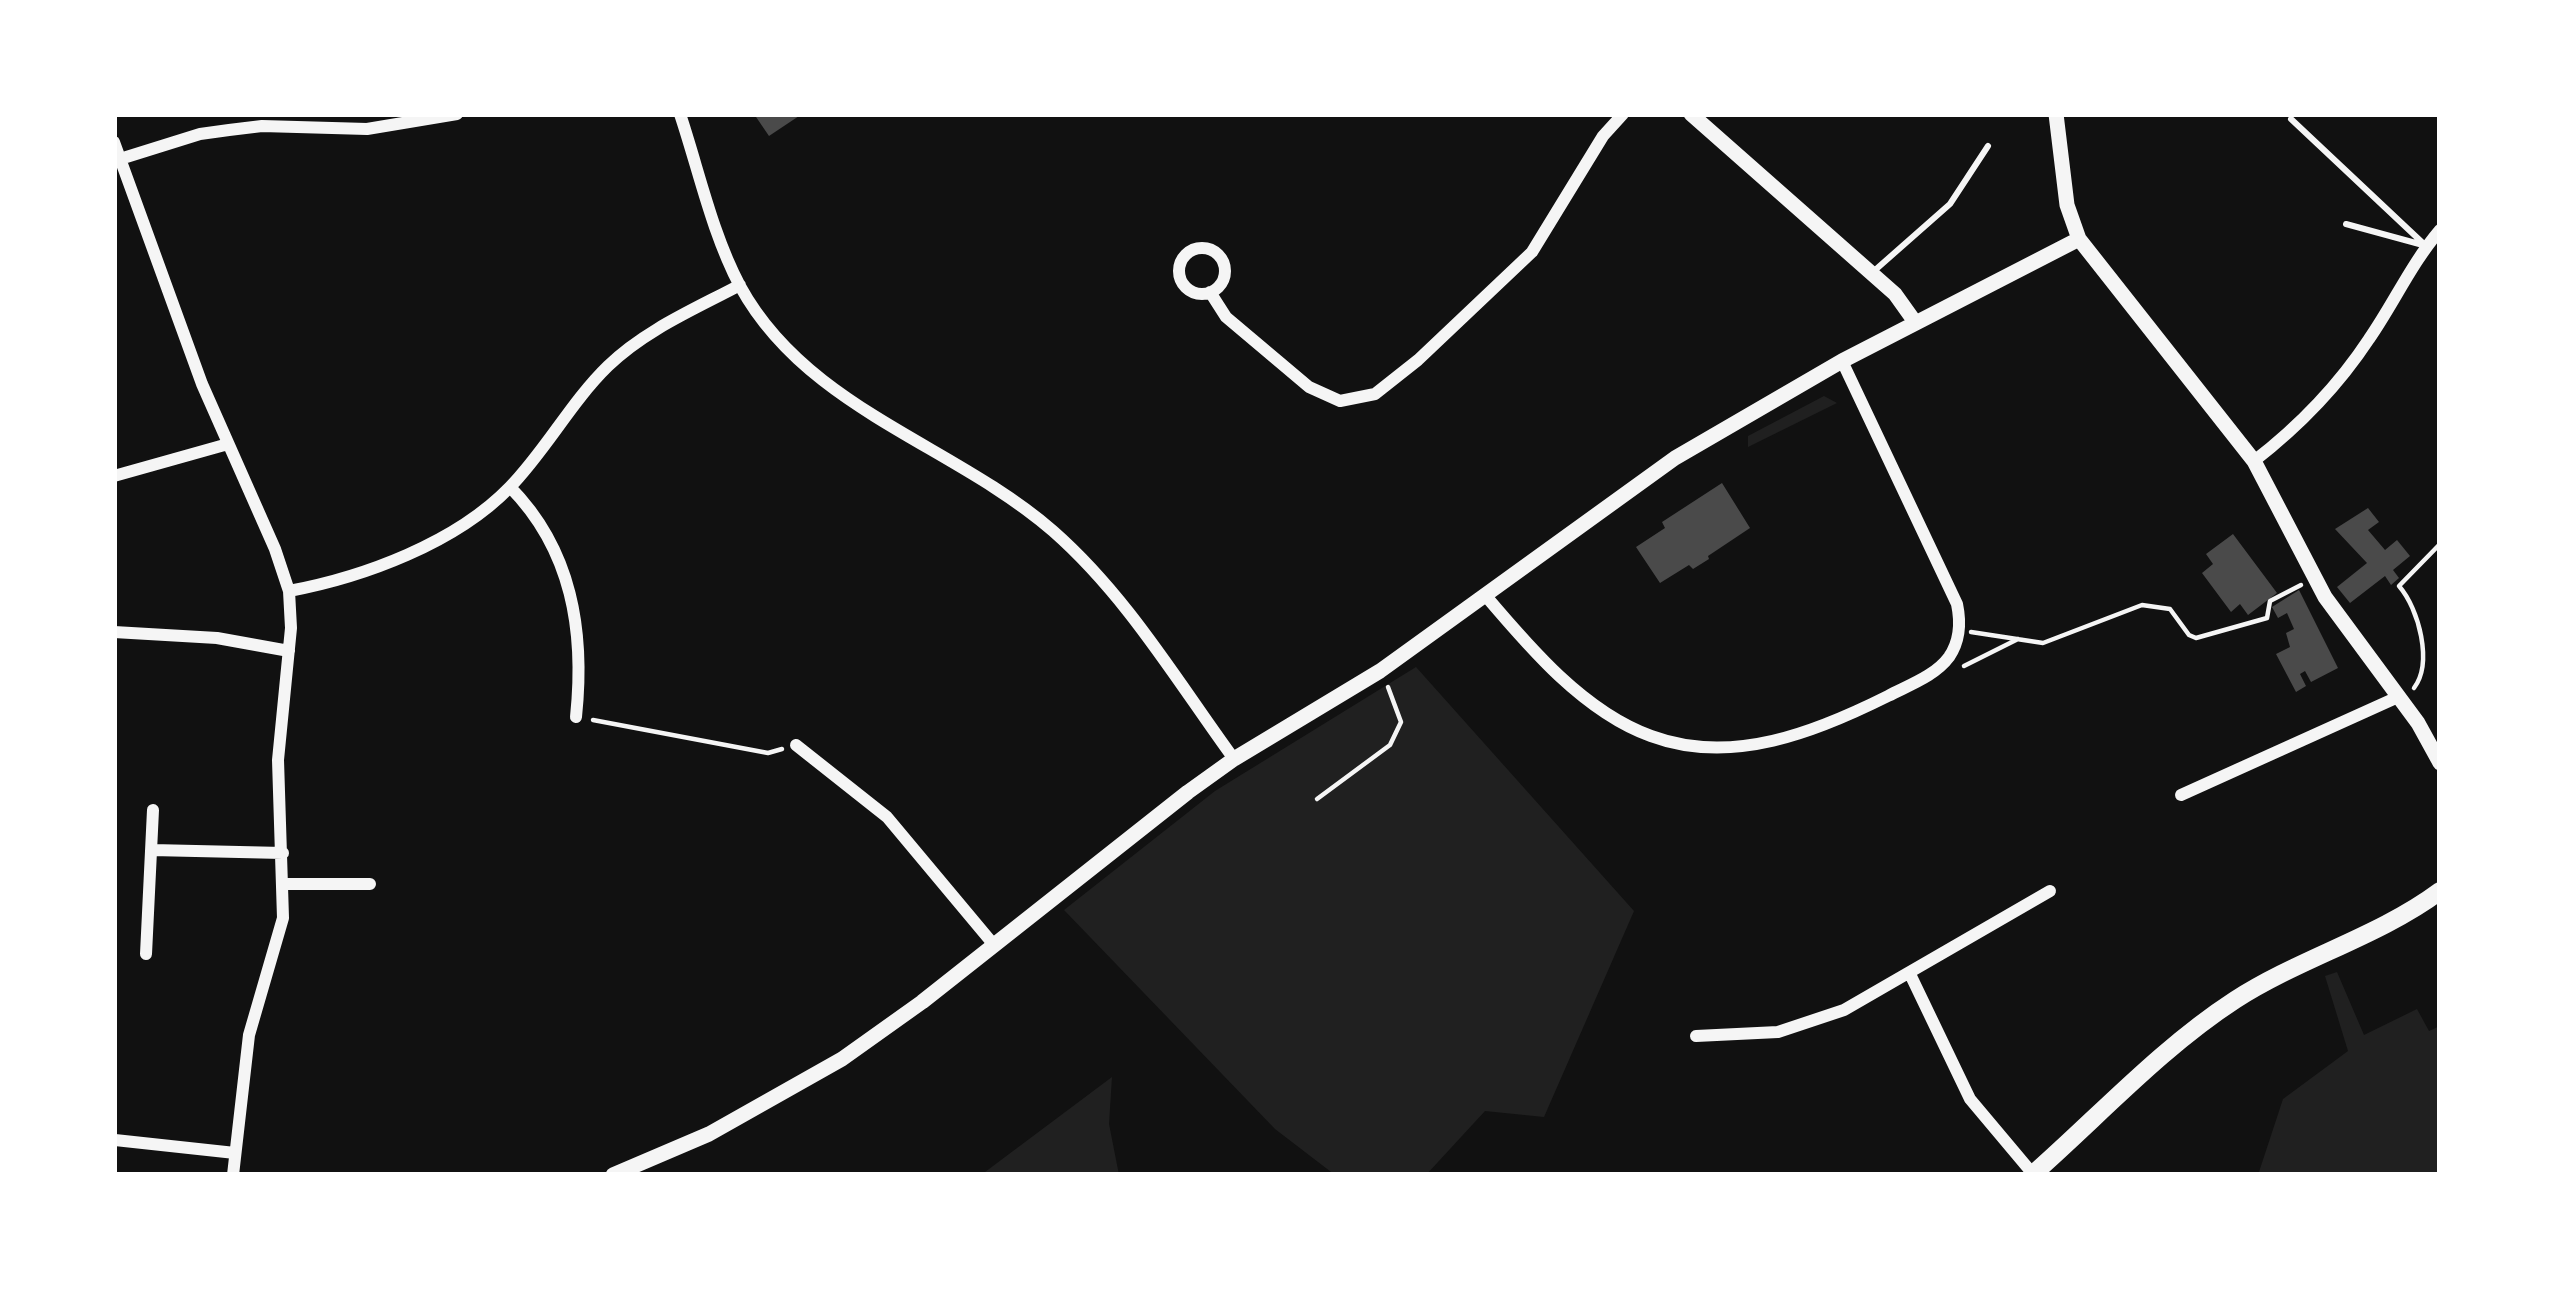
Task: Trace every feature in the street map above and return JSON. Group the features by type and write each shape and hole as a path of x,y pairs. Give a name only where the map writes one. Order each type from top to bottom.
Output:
{"main road":[{"path":"2032,1174 2215,1014 2267,981 2400,917 2440,891"}],"street":[{"path":"120,159 229,130 342,122 388,127 457,114"},
{"path":"680,114 721,242 767,327 824,383 990,485 1073,549 1126,608 1234,759"},
{"path":"1210,292 1226,317 1309,387 1340,400 1375,394 1532,253 1603,136 1623,114"},
{"path":"1690,114 1905,304 1915,322"},
{"path":"2056,114 2067,205 2079,239 2254,461 2325,597 2440,764"},
{"path":"114,142 159,271 289,591 289,651 278,760 284,884 281,931 249,1035 233,1175"},
{"path":"2254,461 2328,394 2370,338 2413,262 2440,230"},
{"path":"613,1175 709,1134 801,1085 880,1033 1234,759 1380,671 1675,458 1841,361 2079,239"},
{"path":"289,591 420,547 476,515 510,487 606,368 646,336 740,284"},
{"path":"1485,595 1553,668 1602,708 1648,735 1685,745 1747,745 1804,732 1933,673 1954,650 1960,630 1954,593 1841,361"},
{"path":"114,476 228,444"},
{"path":"510,487 548,533 573,600 579,651 576,717"},
{"path":"114,632 193,635 289,651"},
{"path":"2181,795 2398,697"},
{"path":"796,745 887,817 994,945"},
{"path":"146,953 153,810"},
{"path":"152,850 283,853"},
{"path":"284,884 370,884"},
{"path":"1696,1036 1747,1036 1807,1025 1844,1010 2050,891"},
{"path":"1910,974 1970,1099 2032,1174"},
{"path":"115,1140 235,1153"}],"lane":[{"path":"2291,119 2426,246"},
{"path":"1871,273 1950,204 1988,146"},
{"path":"2346,224 2426,246"}],"path":[{"path":"2398,697 2407,695 2419,682 2421,668 2417,617 2399,586 2440,544"},
{"path":"1960,630 2043,643 2142,605 2170,609 2196,638 2266,618 2270,601 2304,584"},
{"path":"1933,673 1942,677 2018,639"},
{"path":"1317,799 1390,745 1401,722 1380,671"},
{"path":"576,717 768,753 796,745"}],"shaded area":[{"path":"1824,396 1837,403 1748,447 1748,436"},
{"path":"1416,667 1634,911 1544,1117 1485,1111 1426,1175 1335,1175 1275,1129 1064,910 1215,791"},
{"path":"2337,972 2364,1035 2417,1009 2429,1031 2440,1026 2440,1175 2258,1175 2283,1099 2348,1051 2325,976"},
{"path":"1112,1077 1109,1124 1119,1175 981,1175"}],"building":[{"path":"754,114 802,114 769,136"},
{"path":"1722,483 1750,528 1693,569 1689,565 1660,583 1636,547 1665,528 1662,522"},
{"path":"2368,508 2379,522 2368,530 2385,550 2397,540 2410,556 2393,570 2399,578 2391,585 2385,576 2350,603 2337,587 2367,563 2335,529"},
{"path":"2233,534 2277,593 2248,615 2240,604 2231,612 2202,573 2213,564 2206,554"},
{"path":"2299,590 2338,668 2311,682 2305,671 2300,674 2306,686 2296,692 2276,654 2290,647 2286,633 2294,629 2287,613 2278,618 2272,607"}]}
